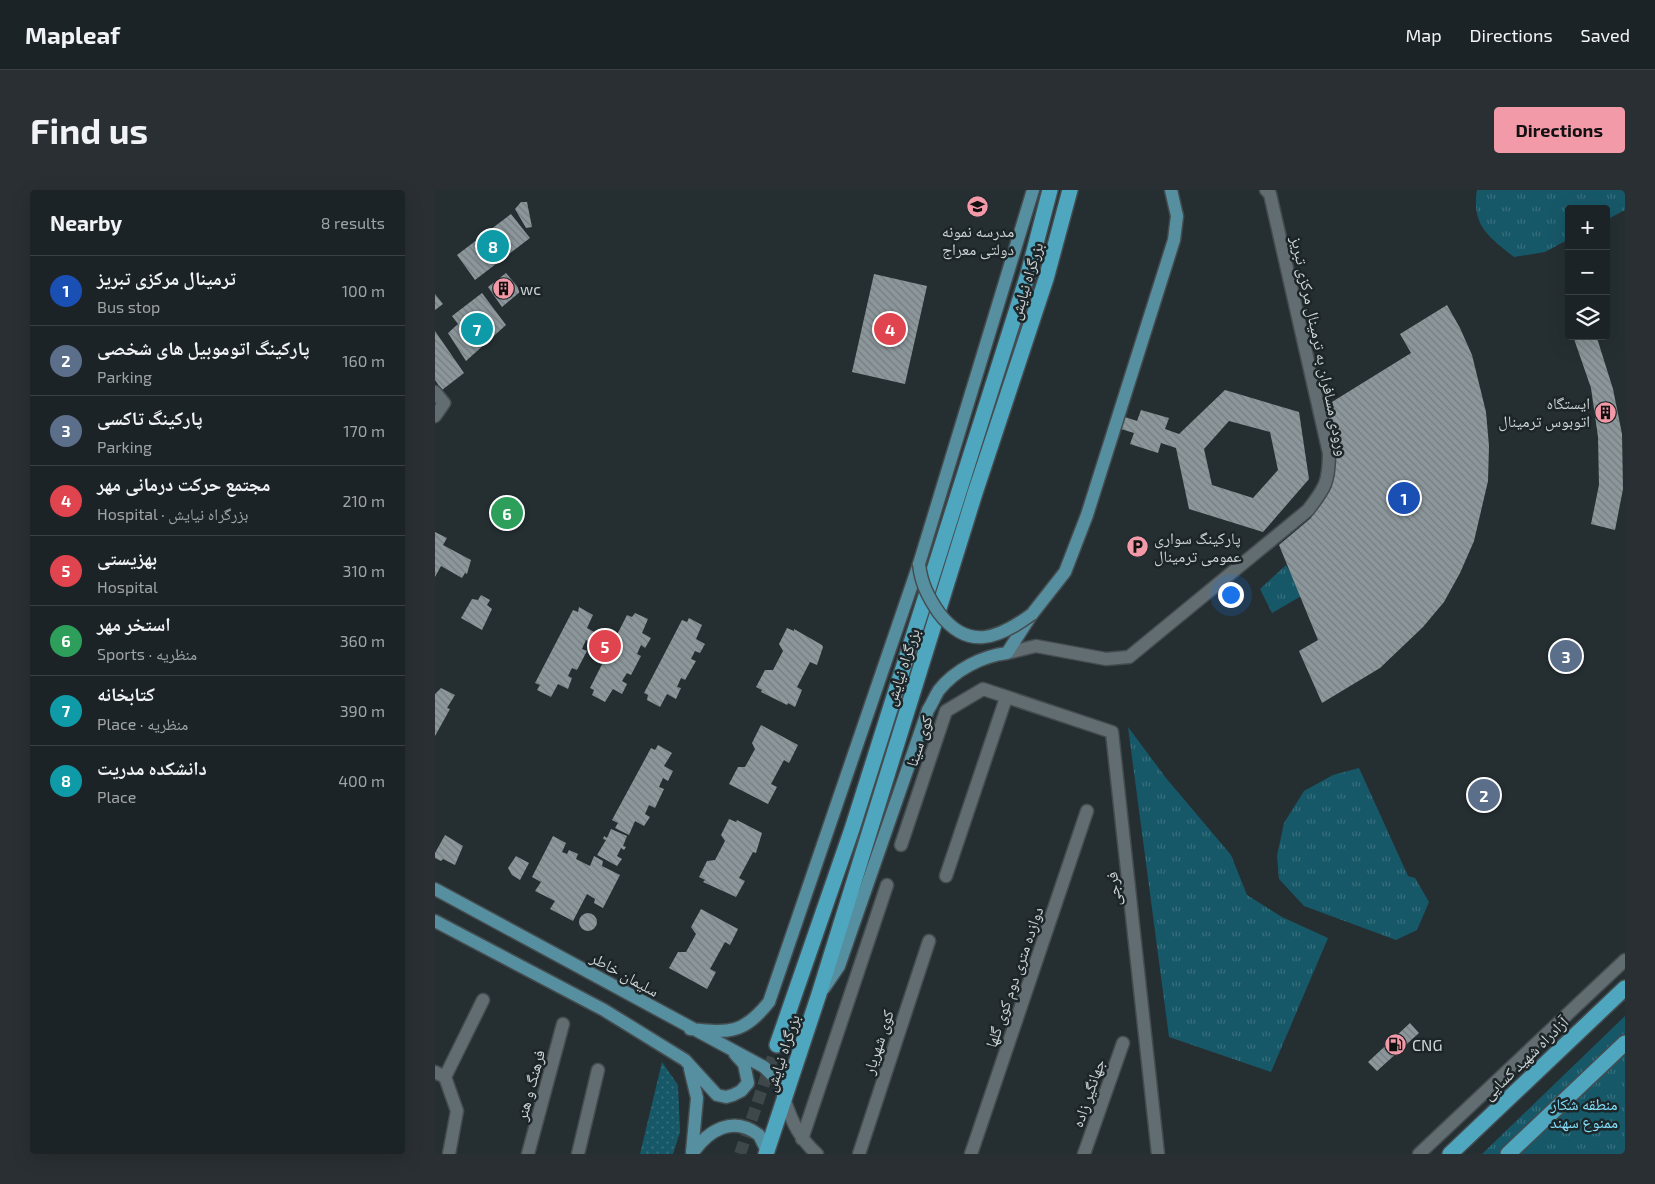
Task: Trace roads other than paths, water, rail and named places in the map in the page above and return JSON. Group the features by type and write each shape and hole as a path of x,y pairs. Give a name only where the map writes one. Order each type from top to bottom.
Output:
{"highway":[{"name":"بزرگراه نیایش","path":"777,1045 853,829 1025,283 1050,190"},
{"name":"بزرگراه نیایش","path":"766,1153 819,994 972,503 1046,279 1070,190"},
{"name":"آزادراه شهید کسایی","path":"1450,1154 1625,988"},
{"path":"1508,1154 1625,1043"}],"main road":[{"path":"819,994 839,966 928,710 939,689 964,668 989,655 1007,653 1032,614 1065,572 1087,516 1174,240 1177,216 1171,190"},
{"path":"690,1028 713,1031 745,1026 754,1020 769,1002 919,564 1034,191"},
{"path":"919,564 920,581 933,604 948,625 964,636 983,638 1008,631 1032,614"},
{"name":"سلیمان خاطر","path":"435,889 764,1067 774,1075 783,1089 785,1100"},
{"path":"435,921 604,1010 685,1060 717,1095 727,1097 741,1091 747,1083 747,1072 739,1058 725,1047"},
{"path":"685,1060 693,1075 697,1098 692,1154"},
{"path":"692,1154 707,1135 723,1127 736,1125 759,1135 766,1153"}],"street":[{"name":"ورودی مسافران به ترمینال مرکزی تبریز","path":"1007,653 1036,646 1106,659 1129,657 1307,510 1320,494 1329,477 1329,453 1270,194 1266,190"},
{"path":"435,392 444,403 435,416"},
{"name":"کوی سینا","path":"901,845 946,711 983,689 1006,698"},
{"path":"946,876 1006,698"},
{"name":"فرجی","path":"1006,698 1112,732 1158,1154"},
{"name":"دوازده متری دوم کوی گلها","path":"971,1154 1087,811"},
{"path":"802,1139 887,885"},
{"name":"کوی شهریار","path":"859,1154 929,941"},
{"path":"1419,1154 1625,960"},
{"path":"449,1154 457,1111 440,1074 483,1000"},
{"name":"فرهنگ و هنر","path":"528,1154 563,1024"},
{"name":"جهانگیر زاده","path":"1084,1154 1123,1043"},
{"path":"578,1154 598,1070"},
{"path":"785,1100 791,1120 802,1139 817,1154"}],"tunnel":[{"path":"740,1154 777,1045"}],"place":[{"name":"مدرسه نمونه دولتی معراج","path":"978,207"},
{"name":"دانشکده مدریت","path":"493,246"},
{"name":"wc","path":"504,289"},
{"name":"کتابخانه","path":"477,329"},
{"name":"مجتمع حرکت درمانی مهر","path":"890,329"},
{"name":"ایستگاه اتوبوس ترمینال","path":"1606,412"},
{"name":"ترمینال مرکزی تبریز","path":"1404,498"},
{"name":"استخر مهر","path":"507,513"},
{"name":"پارکینگ سواری عمومی ترمینال","path":"1138,547"},
{"name":"بهزیستی","path":"605,646"},
{"name":"پارکینگ تاکسی","path":"1566,656"},
{"name":"پارکینگ اتوموبیل های شخصی","path":"1484,795"},
{"name":"CNG","path":"1396,1045"}],"park label":[{"name":"منطقه شکار ممنوع سهند","path":"1584,1113"}]}
